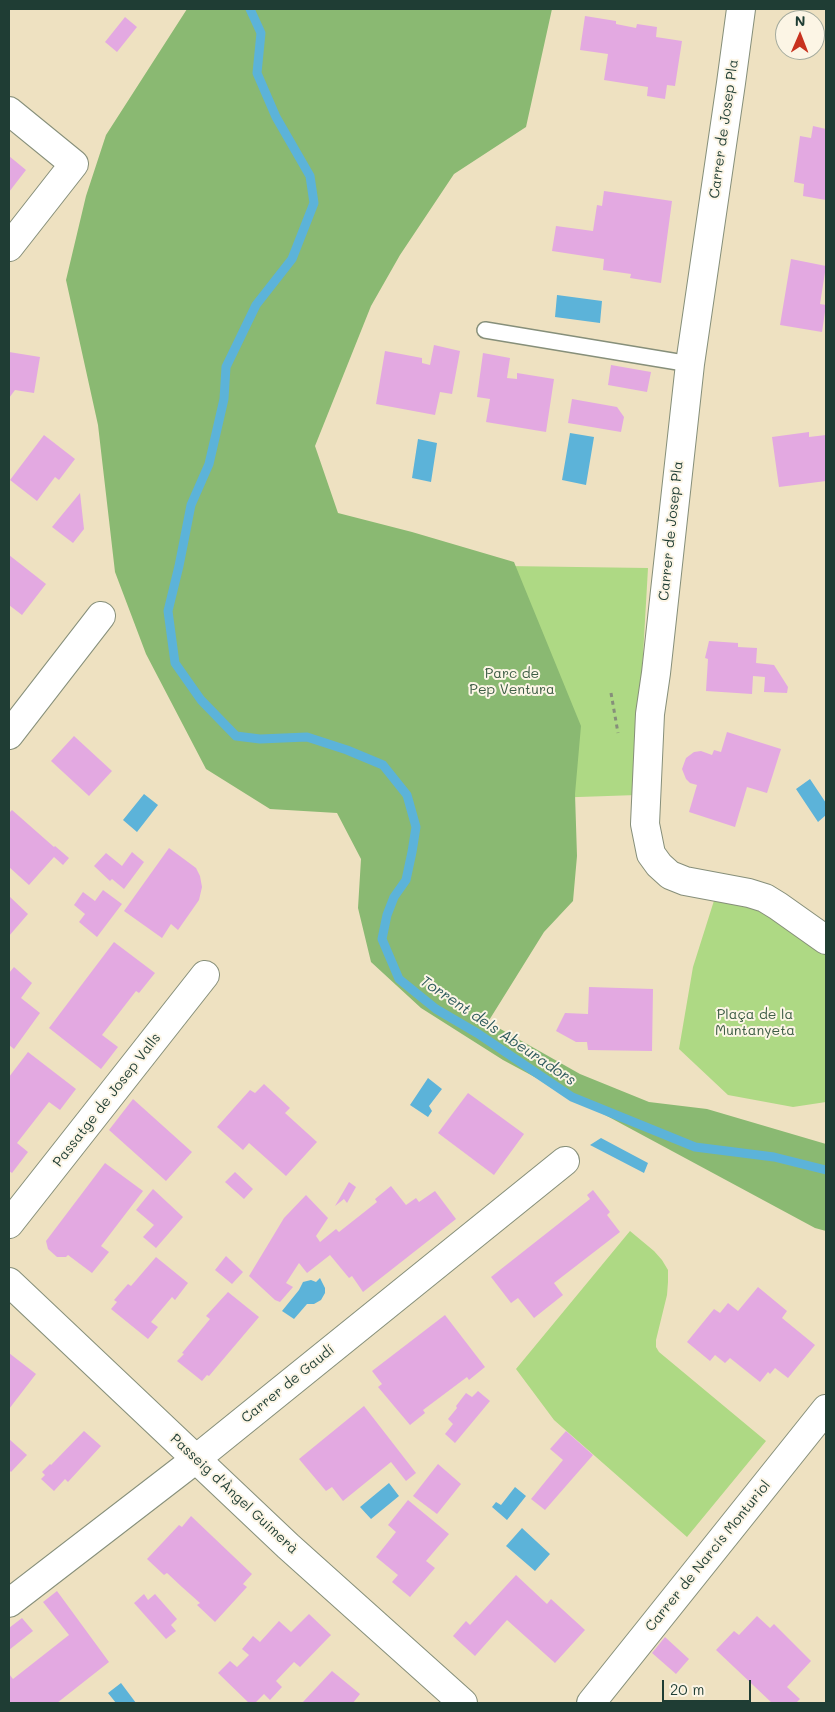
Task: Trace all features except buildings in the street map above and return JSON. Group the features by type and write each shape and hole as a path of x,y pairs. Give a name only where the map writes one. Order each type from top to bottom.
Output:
{"street":[{"name":"Carrer de Josep Pla","path":"741,9 690,364 650,714 645,824 651,854 670,875 685,881 749,893 765,898 826,940"},
{"path":"9,111 74,164 9,247"},
{"path":"9,735 101,616"},
{"name":"Passatge de Josep Valls","path":"9,1224 205,975"},
{"name":"Carrer de Gaudí","path":"9,1603 196,1459 565,1161"},
{"name":"Passeig d'Àngel Guimerà","path":"9,1282 288,1546 463,1703"},
{"name":"Carrer de Narcís Monturiol","path":"591,1703 826,1409"}],"lane":[{"path":"485,330 690,364"}],"green space":[{"path":"187,9 552,9 526,127 454,174 400,255 371,306 315,446 338,513 412,532 514,562 581,726 575,794 577,856 573,901 544,932 488,1022 580,1074 649,1102 707,1109 826,1144 826,1231 815,1228 503,1060 421,1008 371,962 358,908 361,859 337,813 270,809 206,769 146,654 115,572 98,425 66,280 86,196 106,135"},
{"name":"Parc de Pep Ventura","path":"176,398 306,438 329,517 506,566 648,568 636,778 637,795 491,800"},
{"name":"Plaça de la Muntanyeta","path":"718,888 826,940 826,1102 793,1107 728,1095 679,1049 693,967"},
{"path":"630,1231 654,1251 668,1270 667,1295 656,1340 656,1347 659,1352 766,1441 687,1537 554,1420 516,1369"}],"water":[{"path":"557,295 602,301 600,323 555,317"},
{"path":"570,433 594,437 586,485 562,480"},
{"path":"418,439 437,443 431,482 412,478"},
{"path":"810,779 826,803 826,815 818,822 796,789"},
{"path":"144,794 158,805 137,832 123,820"},
{"path":"428,1078 442,1089 429,1106 432,1111 428,1117 410,1105"},
{"path":"601,1138 648,1163 644,1173 590,1145"},
{"path":"320,1278 325,1288 325,1293 321,1300 314,1304 307,1304 294,1319 282,1311 303,1282 311,1280 316,1282"},
{"path":"389,1483 399,1496 371,1519 360,1507"},
{"path":"515,1487 526,1496 507,1520 492,1507 496,1502 501,1505"},
{"path":"522,1528 550,1554 535,1571 506,1546"},
{"path":"121,1683 136,1703 116,1703 108,1693"}],"waterway":[{"name":"Torrent dels Abeuradors","path":"250,9 261,33 257,73 276,117 310,176 314,203 292,259 256,305 226,367 224,399 209,464 191,505 168,611 175,663 201,700 236,736 260,739 307,737 347,750 383,765 407,795 416,827 412,852 406,880 394,897 387,915 382,939 399,979 436,1009 477,1033 572,1097 695,1147 774,1157 826,1170"}]}
